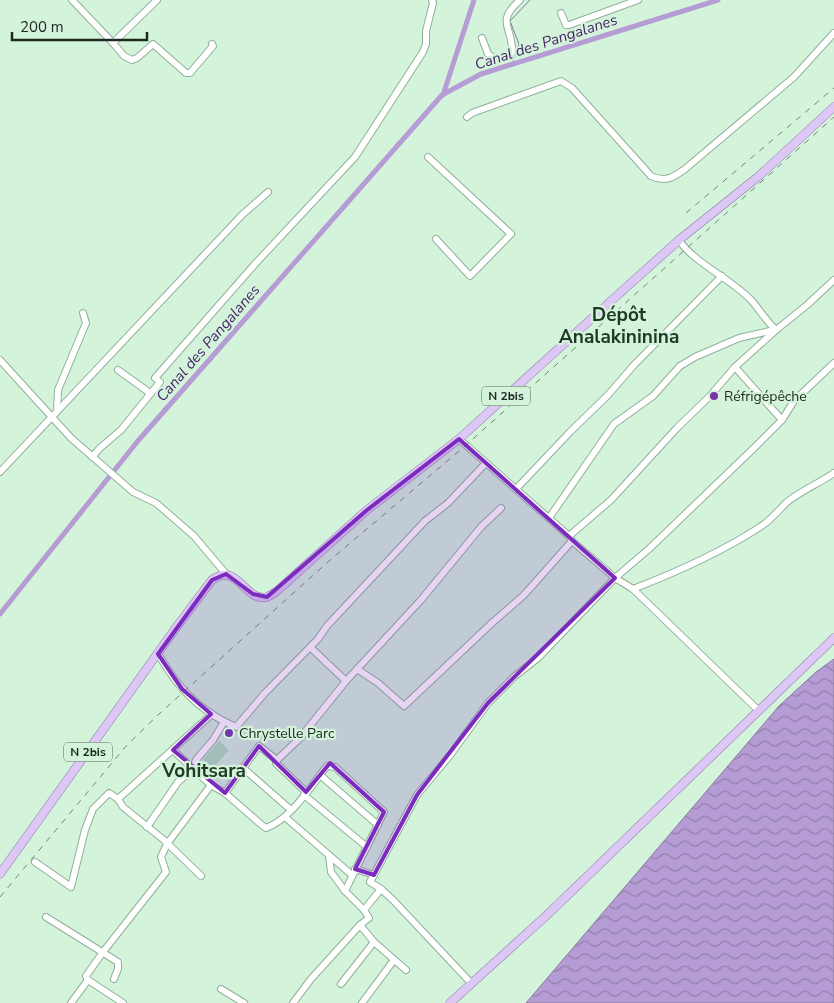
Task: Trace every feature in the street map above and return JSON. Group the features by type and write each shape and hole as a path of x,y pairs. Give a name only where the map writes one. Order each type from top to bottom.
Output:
{"main road":[{"name":"N 2bis","path":"0,874 212,580 226,574 234,577 253,594 260,597 267,597 277,591 367,510 458,440 680,240 759,176 834,107"},
{"path":"450,1003 547,915 834,638"}],"street":[{"path":"72,0 124,56 132,60 153,44 186,73 190,73 213,46 212,44"},
{"path":"113,43 157,0"},
{"path":"92,458 100,448 121,430 160,382 155,378 255,264 355,157 423,52 426,44 426,31 432,0"},
{"path":"482,38 488,54 496,60 512,53 513,43 506,28 506,19 520,0"},
{"path":"561,14 566,25 569,25 638,0"},
{"path":"467,117 472,113 561,81 572,88 651,176 656,179 667,179 685,169 794,78 834,33"},
{"path":"428,157 511,234 470,276 436,239"},
{"path":"0,472 242,214 268,192"},
{"path":"680,240 687,250 751,300 776,330"},
{"path":"516,490 570,432 608,396 634,365 722,276"},
{"path":"358,669 378,683 404,706 524,595 571,539 611,500 735,367 776,330 808,305 834,280"},
{"path":"57,411 58,390 86,322 83,313"},
{"path":"549,518 614,424 653,396 680,366 695,357 739,338 776,330"},
{"path":"0,360 71,438 92,458 133,492 156,503 194,536 226,574"},
{"path":"471,983 393,900 370,882 417,795 451,754 488,703 515,676 538,658 614,578 663,536 782,420 794,401 834,363"},
{"path":"735,367 782,420"},
{"path":"118,370 150,393"},
{"path":"458,440 549,518 614,578 633,589 758,710"},
{"path":"158,654 182,689 212,714 236,727 265,693 311,648 327,626 425,521 448,503 485,464"},
{"path":"633,589 716,554 763,526 785,504 834,473"},
{"path":"277,760 300,738 346,681 421,600 481,527 501,508"},
{"path":"311,648 346,681"},
{"path":"118,799 212,714"},
{"path":"147,827 178,782 193,769 196,760 213,740 224,722"},
{"path":"225,793 259,746 277,760 276,763 305,793 367,847"},
{"path":"173,750 211,785 225,793 266,828 284,818 327,766 335,767 384,812 344,891"},
{"path":"243,768 291,810"},
{"path":"320,775 378,825"},
{"path":"123,1003 88,980 86,976 166,872 161,857 167,844 211,785"},
{"path":"35,862 71,887 85,830 93,809 109,793 118,799 122,807 167,844 201,876"},
{"path":"284,818 353,872 374,875"},
{"path":"293,1003 311,979 360,925 369,918 364,910 344,891 331,872 329,855"},
{"path":"364,910 381,889"},
{"path":"46,917 118,962 118,969 114,979"},
{"path":"360,925 374,942 406,970"},
{"path":"341,984 374,942"},
{"path":"362,1003 394,960"},
{"path":"73,1002 88,980"},
{"path":"221,989 244,1003"}],"highlighted area":[{"path":"459,439 615,578 488,703 417,795 374,875 355,869 384,812 330,763 306,792 259,746 225,793 173,750 211,714 182,689 158,654 212,580 226,574 253,594 267,597 367,510"}],"green space":[{"path":"219,741 229,750 213,768 203,759"}],"water":[{"path":"834,659 834,1003 526,1003 779,706 816,672"}],"waterway":[{"name":"Canal des Pangalanes","path":"443,95 474,0"},
{"path":"512,65 519,44 510,21 530,0"},
{"name":"Canal des Pangalanes","path":"0,614 137,442 442,95 481,74 718,0"}],"railway":[{"path":"686,213 834,88"},
{"path":"0,897 127,745 159,714 329,561 465,446 834,117"}],"place":[{"name":"Réfrigépêche","path":"714,396"},
{"name":"Chrystelle Parc","path":"229,733"}],"district":[{"name":"Dépôt Analakininina","path":"619,325"},
{"name":"Vohitsara","path":"204,770"}]}
